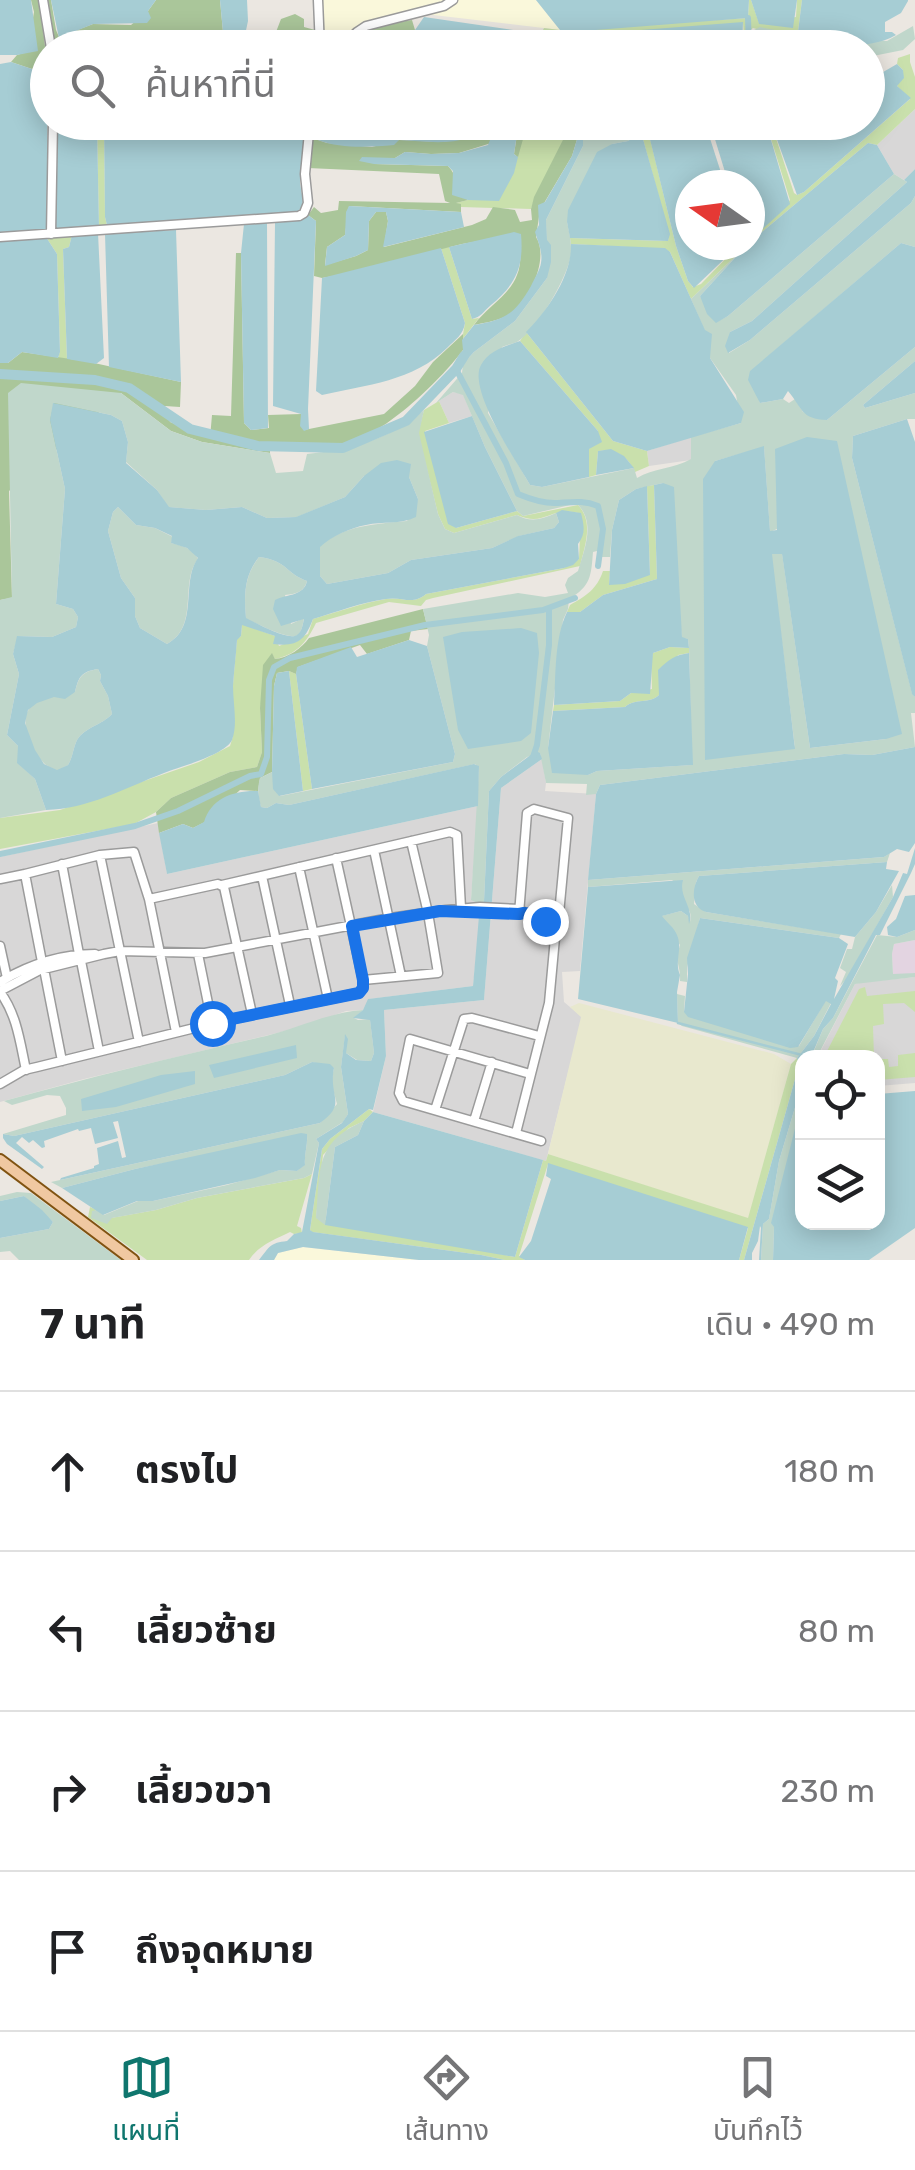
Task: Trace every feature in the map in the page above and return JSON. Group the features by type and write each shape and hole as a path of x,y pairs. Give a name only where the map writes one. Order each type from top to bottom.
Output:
{"main road":[{"path":"0,1160 134,1260"}],"street":[{"path":"43,0 48,30"},
{"path":"318,0 321,30"},
{"path":"359,30 436,9 454,0"},
{"path":"51,234 52,140"},
{"path":"0,237 304,213 308,203 305,174 308,140"},
{"path":"516,1132 549,1003 556,927 561,922 568,818 534,809 526,814 521,912"},
{"path":"148,899 450,832 457,835 461,908"},
{"path":"363,980 438,971 411,841"},
{"path":"374,850 401,976"},
{"path":"0,879 100,855 134,852 176,1032"},
{"path":"100,855 138,1042"},
{"path":"0,1084 26,1070 62,1060 212,1023 359,993 363,980 336,858"},
{"path":"62,864 99,1052"},
{"path":"299,867 328,999"},
{"path":"24,874 62,1060"},
{"path":"262,876 290,1006"},
{"path":"222,885 252,1014"},
{"path":"0,946 3,980 43,965 120,951 198,954 461,908 559,914"},
{"path":"446,910 480,910"},
{"path":"546,916 548,926 556,927"},
{"path":"198,954 212,1023"},
{"path":"437,965 451,963"},
{"path":"26,1070 12,1009 0,992 43,965"},
{"path":"435,1110 460,1024 466,1017 539,1036"},
{"path":"530,1074 408,1035 399,1093 400,1098 435,1110 541,1140"},
{"path":"474,1121 492,1062"}],"shaded area":[{"path":"321,0 448,0 352,30 323,30"},
{"path":"458,0 536,0 560,30 425,14 450,8"},
{"path":"915,109 915,169 904,180 894,174 877,145"},
{"path":"453,392 463,394 472,416 449,423 439,401"},
{"path":"691,437 691,460 649,466 647,451"},
{"path":"542,759 545,791 596,794 580,971 562,972 564,1002 582,1017 546,1161 373,1112 386,1056 384,1010 484,1000 501,788"},
{"path":"478,806 471,899 480,901 480,918 473,986 369,999 363,1010 346,1011 298,1028 0,1102 0,857 158,823 167,874"},
{"path":"915,940 915,973 895,976 894,944"},
{"path":"874,946 882,948 865,982 915,977 915,1083 885,1085 885,1050 821,1050 855,984 863,982 857,977"},
{"path":"303,1247 419,1260 274,1260 278,1253"}],"green space":[{"path":"31,0 40,0 43,30 31,30 34,12"},
{"path":"46,0 51,0 56,30 50,30"},
{"path":"156,0 220,0 223,30 77,30 93,24 131,25"},
{"path":"749,0 759,23 796,17 797,0 802,0 798,30 744,30 743,23 675,30 560,30 748,18"},
{"path":"295,14 304,19 304,27 315,30 277,30 281,19"},
{"path":"412,20 415,30 371,30"},
{"path":"913,26 915,39 903,50 885,54 887,41"},
{"path":"30,35 30,68 11,62 17,55 27,52"},
{"path":"910,54 915,109 885,137 885,121 910,99 897,86 903,70 897,64 898,58"},
{"path":"97,140 104,140 107,225 99,227"},
{"path":"310,140 372,147 399,140 501,140 459,153 405,152 374,164 448,166 468,200 456,203 461,204 461,212 349,206 345,235 327,247 325,265 368,250 369,221 376,212 386,212 384,247 472,225 486,219 493,207 515,210 520,222 532,220 534,197 563,140 577,140 572,156 540,210 536,237 539,266 520,306 494,321 474,325 514,282 520,266 521,234 462,244 339,275 314,276 316,221 308,215 314,207 321,213 338,210 339,201 450,203 445,201 439,174 308,168"},
{"path":"516,140 523,140 518,157 514,154"},
{"path":"522,140 564,140 531,209 452,204 499,200"},
{"path":"583,140 629,140 612,144 567,222 571,254 550,302 525,336 502,347 488,413 530,485 542,487 634,468 637,478 678,465 691,459 691,437 741,423 736,395 710,358 710,343 691,299 733,260 700,296 716,322 728,316 894,174 907,182 752,321 730,332 729,353 750,340 915,196 915,247 901,243 751,371 760,403 783,399 789,403 795,399 803,412 827,420 915,347 915,361 863,405 865,408 915,393 915,419 853,436 852,458 915,697 915,713 911,713 915,747 600,785 596,794 586,795 587,784 546,783 540,753 527,757 489,791 484,901 480,904 471,900 479,767 475,764 289,805 276,803 267,808 261,807 258,786 260,778 272,772 280,796 453,762 455,754 427,646 429,635 423,609 518,593 545,597 568,593 565,585 578,571 585,546 587,528 583,512 578,505 570,505 523,516 485,447 463,395 453,392 436,403 462,373 463,364 515,321 547,278 546,220","holes":["764,447 770,532 777,529 886,739 810,748 782,553 771,554 795,748 715,461","663,483 682,638 688,639 692,765 597,771 588,775 548,748 563,620 569,599 588,580 593,552 610,557 619,500 636,489"]},
{"path":"643,140 650,140 675,242 675,260 681,260 688,281 693,287 701,284 724,260 731,260 691,299 670,252 665,249 571,244 570,238 668,241"},
{"path":"771,140 777,140 797,195 863,140 882,140 877,145 868,143 765,229 790,200"},
{"path":"72,235 69,247 63,249 67,359 58,358 57,254 46,237"},
{"path":"449,247 472,319 479,318 462,340 465,323 441,248"},
{"path":"236,253 241,253 244,423 251,430 269,428 268,415 301,414 304,430 384,414 463,334 463,350 391,420 374,432 341,445 270,442 270,453 202,442 171,431 121,393 9,491 12,598 0,600 0,363 8,363 22,352 181,382 180,407 165,406 170,422 210,438 212,415 231,416"},
{"path":"526,332 613,441 647,451 649,466 635,472 621,454 598,451 596,475 589,477 589,449 598,431 520,341"},
{"path":"21,383 121,393 171,431 202,442 270,453 276,473 303,471 307,454 369,441 397,429 424,410 419,433 445,529 454,533 517,515 537,519 556,513 559,522 554,528 519,536 492,548 411,560 388,573 327,584 320,576 320,546 350,530 407,521 418,499 409,477 364,476 345,497 297,517 267,518 242,507 168,507 157,490 126,462 128,442 122,421 54,403 50,420 65,489 56,604 73,609 78,617 76,627 52,637 18,636 13,654 19,674 7,735 18,746 18,763 35,779 46,810 0,818 0,600 12,597 8,393"},
{"path":"439,401 449,423 425,431 456,528 517,511 523,516 578,505 587,526 580,566 433,598 421,606 389,602 316,623 305,642 295,651 275,659 272,654 260,708 262,752 257,767 230,772 171,798 134,824 0,849 0,818 60,810 199,762 230,746 237,639 242,624 275,636 279,646 308,634 313,619 350,608 386,599 416,599 564,568 579,559 581,514 562,512 535,519 517,515 454,533 445,529 418,433 424,410"},
{"path":"654,485 657,579 603,595 580,612 567,612 570,605 594,587 603,571 610,571 609,584 650,574 647,486"},
{"path":"118,507 136,525 155,528 173,537 171,543 190,550 198,559 190,580 183,626 167,644 140,628 135,598 121,578 108,531"},
{"path":"259,557 276,561 307,581 299,592 285,595 291,624 304,618 298,635 280,634 246,619 246,586"},
{"path":"423,609 428,629 411,631 409,640 367,654 360,645 298,667 296,674 277,673 272,772 260,778 258,791 240,790 193,828 183,824 159,833 156,812 171,798 230,772 257,767 262,752 263,665 272,653 275,659 280,658 294,652 309,638"},
{"path":"670,647 689,648 689,653 678,655 655,698 625,707 553,711 554,705 620,701 631,693 652,689 653,653"},
{"path":"98,669 112,714 80,736 68,765 57,771 35,751 26,729 26,715 38,702 75,692 82,676"},
{"path":"289,671 296,674 312,789 303,791"},
{"path":"890,853 887,862 699,876 694,904 706,912 841,934 839,938 700,918 687,982 680,981 680,945 661,916 681,911 690,922 690,912 672,880 588,887 588,880 884,857"},
{"path":"892,885 893,897 840,986 846,972 840,968 847,949 852,949 855,937"},
{"path":"915,930 915,940 894,944 892,954 893,974 915,973 915,977 855,984 821,1050 814,1050 877,935 897,937"},
{"path":"865,987 867,996 915,991 915,1012 904,1003 883,1004 884,1024 873,1026 874,1050 828,1050 859,989"},
{"path":"677,994 685,996 684,1011 799,1046 826,1000 831,1003 814,1036 803,1050 795,1050 795,1057 678,1023"},
{"path":"579,1003 774,1054 791,1064 748,1219 548,1154 581,1017 570,1007"},
{"path":"363,1010 354,1018 370,1019 374,1053 371,1061 357,1060 346,1053 345,1036 341,1067 348,1114 343,1122 316,1139 319,1143 312,1174 304,1178 197,1198 112,1218 107,1224 91,1218 92,1211 104,1215 138,1201 227,1185 280,1170 297,1171 305,1164 307,1135 135,1169 62,1188 51,1182 320,1123 337,1104 331,1082 334,1068 312,1062 285,1075 14,1136 3,1134 66,1115 60,1096 47,1095 12,1105 4,1101"},
{"path":"915,1053 915,1077 885,1079 885,1059 889,1067 898,1066 898,1055"},
{"path":"795,1060 795,1079 744,1260 739,1260 748,1228 548,1164 519,1256 525,1260 310,1230 322,1149 369,1109 373,1112 349,1128 323,1155 316,1218 515,1257 548,1154 748,1218"},
{"path":"795,1107 795,1132 774,1227 773,1260 761,1260 763,1224 769,1219 779,1161"},
{"path":"364,1121 358,1135 335,1147 325,1225 316,1218 323,1160 336,1139"},
{"path":"312,1174 297,1226 302,1233 290,1232 273,1240 249,1260 147,1260 88,1217 90,1207 97,1210 92,1212 111,1218"},
{"path":"31,1193 121,1260 19,1260 10,1251 0,1252 0,1238 49,1229 53,1222 24,1196 0,1201 0,1196"}],"water":[{"path":"0,0 31,0 35,30 30,30 30,53 0,55"},
{"path":"51,0 156,0 148,11 151,18 147,23 93,24 78,30 57,30"},
{"path":"220,0 247,0 246,30 223,30"},
{"path":"536,0 749,0 748,18 560,30"},
{"path":"751,0 797,0 793,28 759,24"},
{"path":"802,0 908,0 901,13 885,22 885,30 798,30"},
{"path":"424,17 513,30 415,30"},
{"path":"743,22 743,30 641,30"},
{"path":"11,62 30,68 30,140 47,140 48,229 0,232 0,64"},
{"path":"897,64 903,70 904,78 897,86 911,98 885,121 885,71"},
{"path":"54,140 97,140 99,227 55,230"},
{"path":"104,140 304,140 300,183 303,201 301,209 294,213 107,225"},
{"path":"318,140 399,140 394,145 365,147"},
{"path":"399,140 458,140 429,142"},
{"path":"490,140 516,140 514,173 499,201 452,195 453,171 448,166 359,161 362,157 395,158 405,152 459,153 488,145"},
{"path":"577,140 583,140 546,220 551,245 547,278 515,321 458,365 462,340 474,325 508,314 531,286 541,259 535,232 539,225 538,205 545,202"},
{"path":"643,140 670,234 668,241 570,238 568,210 597,152"},
{"path":"650,140 710,140 720,170 675,170 675,242"},
{"path":"715,140 771,140 790,204 765,227 765,170 724,170"},
{"path":"777,140 863,140 804,192 797,195"},
{"path":"868,143 877,145 894,174 716,323 707,314 700,296 733,260 765,260 765,229"},
{"path":"915,169 915,196 911,203 750,340 728,353 725,346 730,332 752,321 907,182 904,180"},
{"path":"349,206 461,212 464,227 383,247 388,221 386,212 376,212 369,221 368,250 325,266 327,247 345,235"},
{"path":"308,215 316,221 309,429 304,431 300,426 301,414 273,406 275,222"},
{"path":"267,223 268,428 251,430 244,423 241,253 244,224"},
{"path":"176,230 181,382 109,367 105,234"},
{"path":"514,232 521,234 516,274 500,297 472,319 449,247"},
{"path":"98,233 104,358 96,364 67,359 63,249 69,247 72,235"},
{"path":"46,237 57,254 58,358 22,352 8,363 0,363 0,240"},
{"path":"901,243 915,247 915,347 827,420 807,415 788,391 783,399 760,403 748,380 750,371"},
{"path":"571,244 665,248 670,252 705,330 712,334 710,358 744,412 741,423 647,451 613,441 526,332 557,291 567,268"},
{"path":"441,248 465,323 459,337 434,359 405,375 322,395 316,391 322,278"},
{"path":"681,260 723,260 694,288"},
{"path":"520,341 598,431 602,442 589,449 589,477 542,487 530,485 495,425 481,391 481,365 493,352"},
{"path":"915,361 915,393 865,408 863,405"},
{"path":"53,403 111,415 122,421 128,442 126,463 157,490 169,507 242,507 267,518 296,517 345,497 381,463 397,460 411,464 409,477 418,499 416,517 360,526 325,543 320,547 320,576 327,584 388,573 411,560 492,548 518,536 554,528 559,522 556,513 562,510 581,513 584,529 578,544 579,559 564,568 416,599 392,598 359,605 313,619 295,643 273,644 275,636 242,625 233,686 235,728 228,745 201,760 106,797 46,810 35,779 17,763 18,746 7,735 19,674 13,654 17,636 52,637 76,627 78,617 73,609 56,604 65,489 50,420","holes":["118,507 136,525 172,536 171,543 187,548 198,558 190,579 187,615 177,636 167,644 140,628 135,598 121,578 108,531","259,557 281,564 307,581 299,592 275,600 273,609 281,626 304,619 297,635 280,634 246,618 250,571","98,669 112,714 80,736 68,765 57,770 44,764 35,750 25,723 28,710 54,697 65,699 75,692 84,673"]},
{"path":"472,416 517,511 456,528 448,524 424,432"},
{"path":"907,419 915,442 915,697 852,458 853,436"},
{"path":"807,437 837,441 902,734 810,748 782,554 772,554 795,749 705,760 703,479 715,461 764,446 770,531 777,530 775,449"},
{"path":"611,449 634,468 596,475 598,451"},
{"path":"654,485 674,487 682,637 688,639 689,648 670,647 653,653 650,694 631,693 620,701 554,705 558,646 567,612 580,612 603,595 657,579"},
{"path":"647,486 650,575 609,585 612,530 619,500"},
{"path":"521,628 537,633 539,653 531,733 521,741 468,749 458,730 443,637"},
{"path":"409,640 427,646 455,754 453,762 312,789 297,667 351,647 357,657"},
{"path":"689,653 693,765 597,771 588,775 552,773 548,748 553,711 625,707 655,698 659,695 658,670 672,658"},
{"path":"289,671 303,791 279,796 273,789 272,772 274,686 277,673"},
{"path":"915,747 915,843 909,852 897,849 884,857 588,880 600,785"},
{"path":"536,751 542,759 501,788 484,1000 384,1010 386,1056 373,1110 369,1109 322,1149 310,1230 505,1260 419,1260 303,1247 278,1253 274,1260 259,1260 271,1246 302,1232 319,1143 316,1139 342,1123 348,1114 341,1067 345,1034 346,1053 356,1060 371,1061 374,1053 370,1020 353,1018 368,999 473,986 480,904 484,901 489,791"},
{"path":"479,766 478,806 167,874 159,833 183,824 193,828 204,822 218,801 232,794 258,791 261,807 267,808 276,803 289,805"},
{"path":"915,848 915,864 880,935 876,935 814,1050 803,1050 831,1004 826,1001 798,1047 790,1048 688,1017 684,1012 687,958 700,918 839,938 848,944 835,978 838,981 834,999 903,873 907,874"},
{"path":"887,862 886,869 899,871 876,912 855,937 706,912 697,906 694,897 699,876"},
{"path":"683,880 690,913 689,924 688,916 681,911 662,916 679,940 678,1023 578,999 588,887"},
{"path":"915,895 915,930 897,937 888,935 887,927 896,919 905,896"},
{"path":"296,1045 297,1058 214,1078 209,1065"},
{"path":"312,1062 334,1068 335,1104 320,1123 60,1180 99,1164 97,1148 118,1141 122,1158 126,1157 118,1121 113,1122 118,1138 95,1144 91,1128 44,1141 42,1148 22,1137 16,1143 42,1169 3,1138 3,1134 14,1136 285,1075"},
{"path":"195,1071 195,1084 116,1107 82,1111 81,1099 161,1075"},
{"path":"795,1079 795,1107 779,1161 769,1219 763,1224 761,1260 760,1226 752,1260 744,1260"},
{"path":"915,1091 915,1228 869,1260 773,1260 771,1223 795,1129 795,1230 885,1230 885,1093"},
{"path":"373,1112 543,1160 515,1257 325,1225 335,1147 358,1135"},
{"path":"307,1134 305,1165 297,1171 280,1170 153,1201 137,1201 103,1215 62,1188 135,1169"},
{"path":"548,1163 748,1227 739,1260 519,1257 531,1241 551,1179 546,1176"},
{"path":"24,1196 53,1222 49,1229 0,1238 0,1201"}],"waterway":[{"path":"748,18 748,30"},
{"path":"0,374 95,380 129,388 190,429 258,446 343,448 406,421 464,356"},
{"path":"456,369 506,463 518,494 548,503 583,502 598,506 603,529 598,566"},
{"path":"0,854 135,826 261,774 267,757 269,680 274,667 290,658 425,625 543,610 575,598"},
{"path":"533,757 549,645 549,608"},
{"path":"678,1023 795,1053"}],"route":[{"path":"212,1023 359,993 363,980 352,926 446,910 524,913 546,916 545,921"}]}
